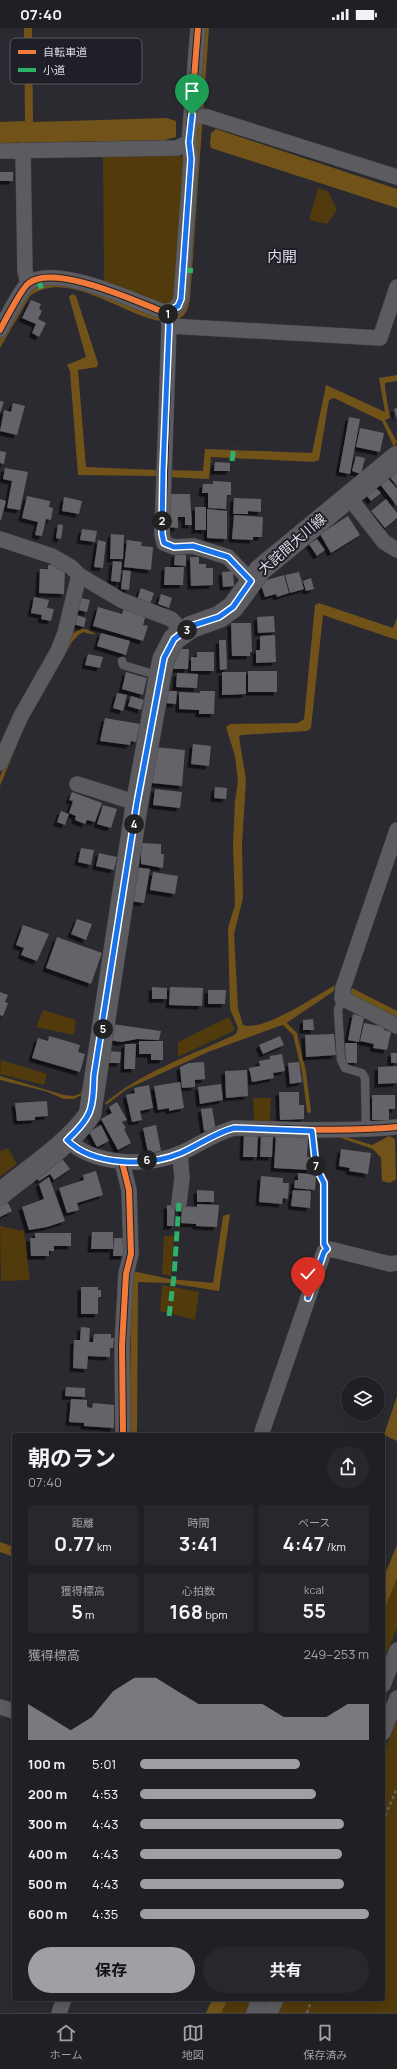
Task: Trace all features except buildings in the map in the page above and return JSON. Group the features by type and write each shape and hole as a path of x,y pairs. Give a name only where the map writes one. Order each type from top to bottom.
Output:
{"main road":[{"name":"大詫間大川線","path":"0,1194 67,1140 82,1126 90,1114 93,1101 94,1076 137,803 164,658 174,639 191,626 219,617 233,607 260,570 397,457"}],"street":[{"path":"198,28 200,116 189,142 191,159 181,299 169,319 162,534 164,543 174,547 193,546 228,557 251,581"},
{"path":"200,116 397,177"},
{"path":"0,151 177,148 189,142"},
{"path":"23,150 25,270 28,283"},
{"path":"0,330 28,283 38,278 54,277 86,283 161,311 169,319 380,338 397,287"},
{"path":"348,496 384,542 397,550"},
{"path":"0,539 52,556 71,566 79,576 121,600 171,619 184,632"},
{"path":"0,763 21,716 58,651 65,633 79,576"},
{"path":"77,784 137,803"},
{"path":"397,830 343,988 342,998 397,1026"},
{"path":"67,1140 77,1149 93,1157 122,1162 148,1160 180,1154 223,1131 234,1128 312,1131 366,1130 397,1127"},
{"path":"179,1203 182,1178 180,1154"},
{"path":"122,1162 129,1190 131,1254 125,1282 122,1346 123,1433"},
{"path":"262,1433 324,1252 327,1249 390,1264 397,1263"},
{"path":"386,1670 397,1650"},
{"path":"385,1728 397,1698"},
{"path":"0,1706 12,1710"},
{"path":"59,2013 63,2001"},
{"path":"254,2013 259,2001"},
{"path":"270,2013 275,2001"}],"lane":[{"path":"122,661 123,666 160,676"},
{"path":"342,998 338,1010 341,1060 345,1068 362,1073 365,1078 366,1130"},
{"path":"312,1131 316,1167 324,1183 324,1244 327,1249"}],"path":[{"path":"385,1816 397,1788"},
{"path":"307,2013 311,2001"}],"shaded area":[{"path":"24,28 32,28 32,38 24,38"},
{"path":"204,28 209,28 190,299 185,313 181,318 164,321 147,318 87,293 67,288 48,288 30,296 0,348 0,339 26,293 32,286 59,282 174,315"},
{"path":"25,84 33,84 33,122 167,118 176,121 176,137 165,140 0,143 0,122 25,121"},
{"path":"216,129 397,189 397,208 211,148 211,133"},
{"path":"178,153 186,161 176,297 172,306 162,306 104,283 103,154"},
{"path":"318,188 328,191 337,210 327,224 309,220"},
{"path":"72,294 76,296 98,363 97,367 78,370 86,467 156,470 156,476 78,475 70,371 67,365 86,357 69,297"},
{"path":"397,375 397,381 385,383 390,418 385,420 397,442 394,447 382,421 334,398 329,400 319,460 313,462 211,457 209,479 167,477 167,470 203,471 205,449 312,453 326,385 385,412 379,378"},
{"path":"319,603 393,628 397,618 397,640 323,615 311,728 307,731 241,735 239,737 246,780 242,845 243,898 234,934 238,1008 243,1025 252,1026 276,1018 335,985 334,991 285,1024 208,1052 127,1089 106,1105 105,1103 135,1082 168,1064 236,1034 238,1028 230,1009 228,928 235,905 233,845 235,801 238,781 235,756 226,727 230,724 298,723 304,719 315,605"},
{"path":"80,629 86,629 96,634 84,632 72,642 26,723 0,786 0,776 25,720 71,635"},
{"path":"352,988 397,1011 397,1017 350,994"},
{"path":"43,1010 76,1020 74,1035 36,1027"},
{"path":"229,1017 235,1030 178,1057 178,1042"},
{"path":"1,1060 47,1074 44,1085 0,1074"},
{"path":"0,1076 64,1095 74,1096 81,1093 84,1083 86,1084 85,1093 74,1099 64,1099 45,1091 0,1080"},
{"path":"253,1098 271,1098 270,1123 254,1122"},
{"path":"389,1136 395,1139 396,1179 390,1183 382,1181 381,1158 373,1149 338,1137 346,1137 372,1145"},
{"path":"8,1148 17,1164 0,1177 0,1151"},
{"path":"230,1214 219,1291 169,1283 138,1282 137,1433 129,1433 132,1271 170,1279 213,1283 223,1216"},
{"path":"0,1226 24,1231 30,1280 1,1281"},
{"path":"164,1236 174,1236 171,1276 162,1274"},
{"path":"162,1285 199,1292 195,1320 160,1311"},
{"path":"397,1396 397,1441 385,1435"},
{"path":"0,1542 12,1546 12,1556 0,1552"},
{"path":"397,1545 397,1578 385,1608 385,1574"},
{"path":"397,1578 397,1628 386,1655 385,1655 385,1608"},
{"path":"397,1720 397,2013 278,2013 283,2001 385,2001 385,1750"},
{"path":"211,2001 227,2001 221,2013 206,2013"},
{"path":"227,2001 252,2001 247,2013 221,2013"}],"waterway":[{"path":"285,1024 295,1034 304,1072 309,1111"}],"marked path":[{"path":"183,270 196,271"},
{"path":"38,279 42,290"},
{"path":"232,461 234,446"},
{"path":"169,1316 174,1276 179,1203"}],"cycle path":[{"path":"0,330 18,297 26,286 29,283 41,278 57,278 94,286 114,292 161,311 174,309 178,305 181,299 191,159 189,142 198,28"},
{"path":"168,312 169,326 162,534 164,543 174,547 193,546 228,557 251,581"},
{"path":"67,1139 78,1148 91,1155 106,1159 137,1162 168,1158 234,1128 336,1130 397,1127"},
{"path":"122,1162 129,1190 131,1254 126,1274 122,1346 123,1433"}],"district":[{"name":"内開","path":"282,257"}],"route":[{"path":"192,115 189,142 191,159 181,299 178,306 168,312 169,326 162,534 164,543 174,547 193,546 228,557 251,581 233,607 219,617 191,626 174,639 164,658 137,803 109,991 94,1076 93,1101 90,1114 82,1126 67,1140 77,1149 93,1157 122,1162 148,1160 180,1154 223,1131 234,1128 312,1131 316,1167 324,1183 324,1244 327,1249 324,1252 308,1298"}]}
